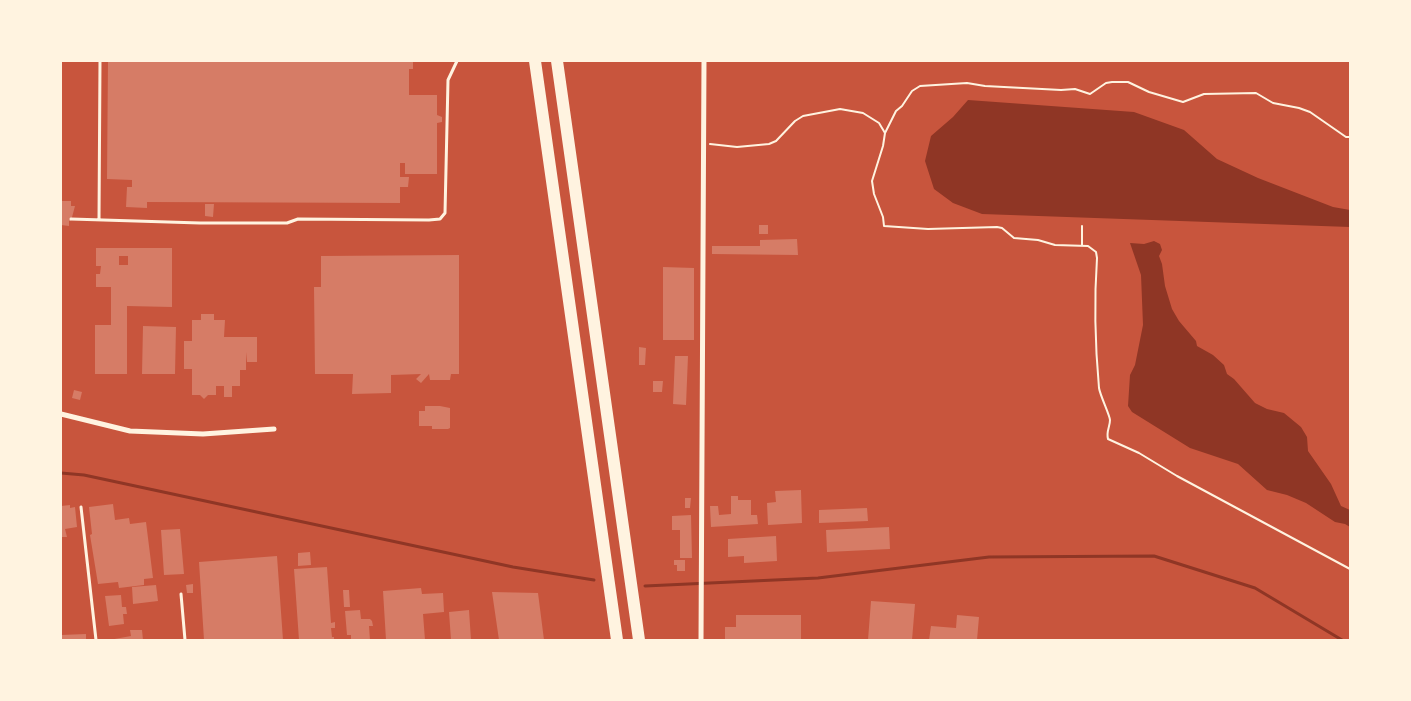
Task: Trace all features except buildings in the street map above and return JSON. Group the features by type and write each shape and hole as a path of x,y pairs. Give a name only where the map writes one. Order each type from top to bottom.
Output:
{"highway":[{"path":"535,61 617,640"},
{"path":"557,61 639,640"}],"street":[{"path":"701,640 704,61"},
{"path":"61,414 130,431 203,434 274,430"}],"lane":[{"path":"99,220 100,61"},
{"path":"71,219 200,223 287,223 298,220 440,219 445,213 448,80 457,61"},
{"path":"81,507 96,640"},
{"path":"181,594 185,640"}],"path":[{"path":"1350,137 1346,137 1310,112 1273,103 1256,93 1204,94 1183,102 1149,92 1128,82 1106,83 1090,94 1075,89 985,86 967,83 920,86 912,91 902,106 896,111 885,133 882,151 872,181 872,187 884,226 928,229 1002,228 1014,238 1038,240 1063,246 1082,245 1092,248 1096,252 1097,258 1094,325 1095,349 1099,390 1110,420 1106,434 1108,439 1139,453 1177,476 1350,569"},
{"path":"703,143 737,147 769,144 776,141 795,121 803,116 840,109 864,113 879,124 885,133"},
{"path":"1082,226 1082,245"}],"shaded area":[{"path":"968,100 1134,112 1184,130 1217,159 1258,178 1333,207 1350,210 1350,227 982,214 953,203 934,189 925,161 931,136 953,117"},
{"path":"1154,241 1160,244 1162,250 1159,256 1165,286 1172,309 1179,321 1196,341 1197,346 1213,355 1224,365 1227,374 1234,379 1255,403 1267,409 1284,413 1301,427 1307,437 1308,451 1331,484 1341,506 1350,510 1350,527 1335,522 1306,503 1287,495 1267,490 1238,464 1190,448 1132,412 1128,406 1130,375 1135,365 1143,325 1141,275 1130,243 1144,244"}],"waterway":[{"path":"61,473 84,475 513,567 594,580"},
{"path":"645,586 818,578 989,557 1154,556 1255,588 1342,640"}]}
